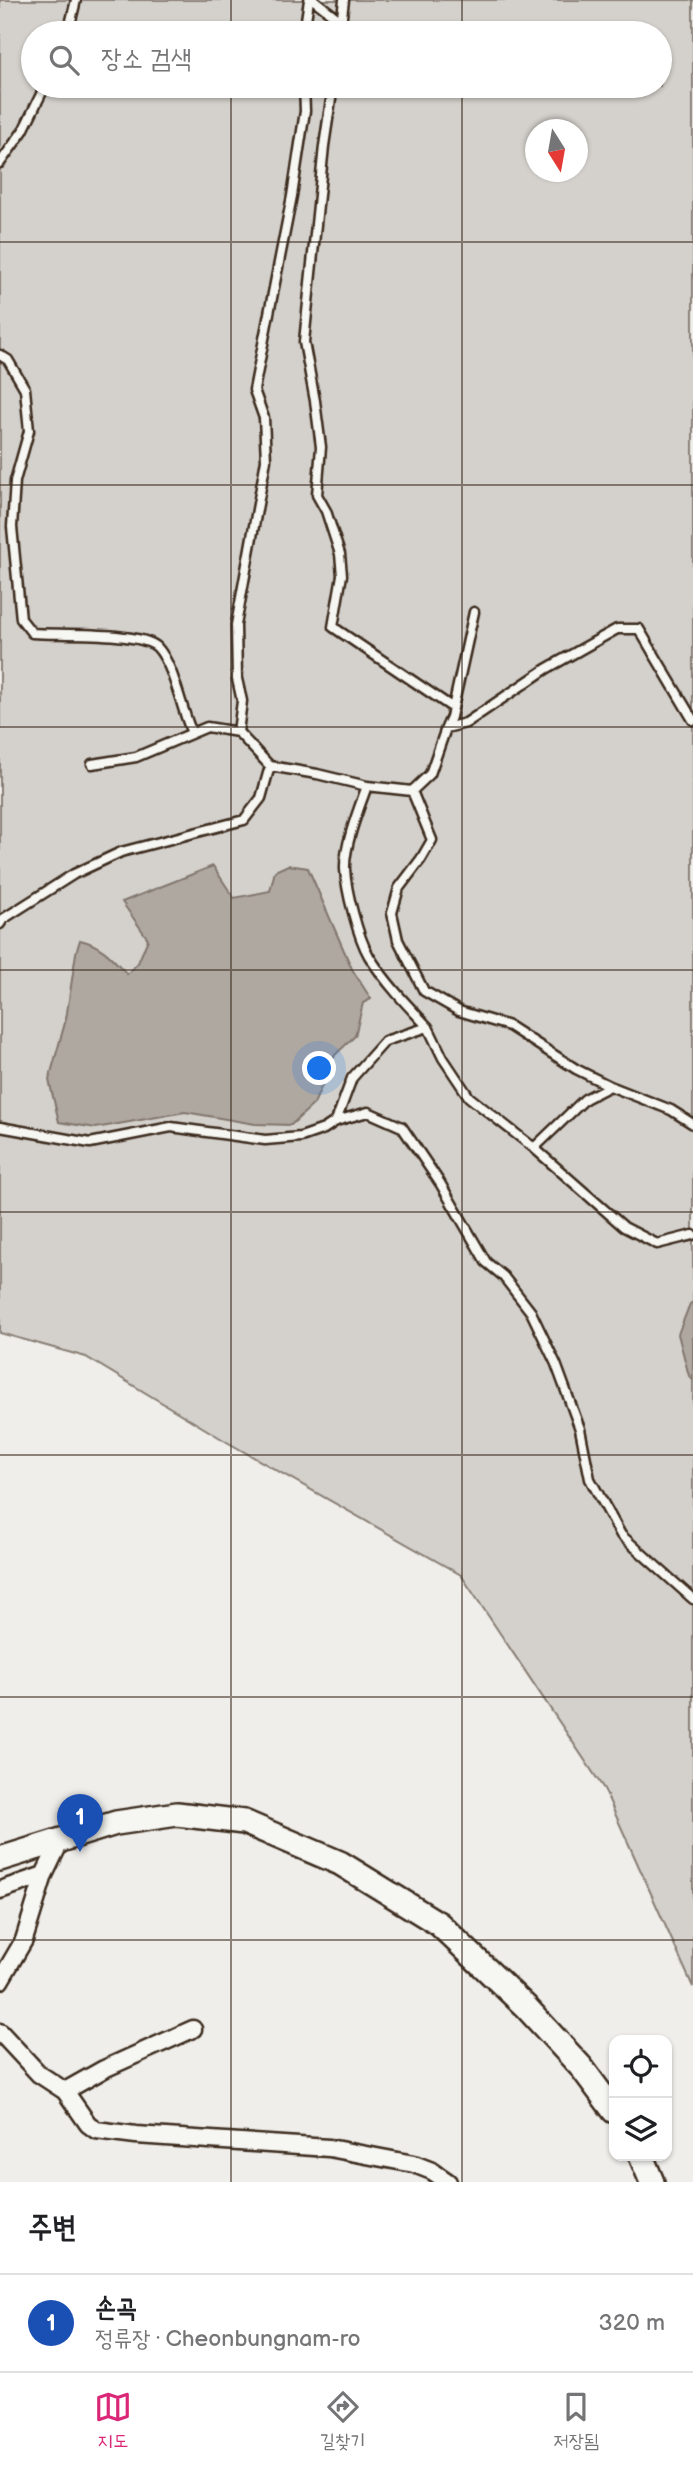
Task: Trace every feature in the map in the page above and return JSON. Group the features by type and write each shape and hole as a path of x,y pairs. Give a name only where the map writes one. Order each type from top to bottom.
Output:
{"main road":[{"path":"0,1859 116,1823 177,1814 244,1822 340,1863 439,1924 526,2007 582,2068 609,2104"},
{"path":"642,2161 652,2182"}],"street":[{"path":"0,1981 30,1927 44,1875 61,1840"},
{"path":"0,1890 44,1875"},
{"path":"65,2091 104,2069 193,2029"},
{"path":"0,2032 39,2074 65,2091 88,2124 96,2130 329,2148 414,2164 432,2171 448,2182"}],"lane":[{"path":"71,21 76,0"},
{"path":"307,21 312,0 340,21"},
{"path":"341,21 344,0"},
{"path":"0,163 23,131 39,98"},
{"path":"238,732 243,701 237,679 236,625 266,460 264,418 254,390 292,196 305,111 304,98"},
{"path":"331,98 304,342 321,447 317,495 326,511 340,554 342,575 333,627 453,708"},
{"path":"0,355 8,360 25,389 29,431 15,481 12,527 22,618 32,633 127,637 145,640 157,648 173,675 192,733"},
{"path":"92,764 136,757 207,726 238,732 270,766 367,786 412,791 430,774 453,708 474,612"},
{"path":"446,728 466,723 546,669 617,629 639,629 693,720"},
{"path":"0,924 3,919 74,874 121,852 244,820 261,798 270,766"},
{"path":"367,786 355,820 345,867 350,903 368,955 401,998 428,1027 443,1058 469,1097 534,1148 624,1227 657,1244 693,1235"},
{"path":"412,791 432,840 399,888 392,913 398,940 424,991 458,1011 509,1026 576,1069 610,1086 671,1110 693,1124"},
{"path":"336,1121 352,1077 385,1041 428,1027"},
{"path":"534,1148 586,1099 610,1086"},
{"path":"0,1127 90,1143 172,1128 265,1140 301,1137 324,1129 336,1121 368,1112 402,1127 440,1183 486,1262 503,1276 531,1312 556,1364 580,1429 590,1479 621,1535 693,1598"}],"shaded area":[{"path":"0,0 693,0 693,1987 604,1789 461,1575 227,1442 86,1357 0,1333"},
{"path":"288,865 308,868 352,969 371,999 363,1003 355,1036 335,1055 314,1104 291,1125 255,1124 185,1112 96,1128 59,1122 49,1080 66,1019 80,940 101,949 127,974 138,963 148,939 122,902 213,866 234,898 270,891 275,871"},
{"path":"693,1302 693,1380 689,1376 678,1334"}],"place":[{"name":"손곡","path":"80,1852"}]}
